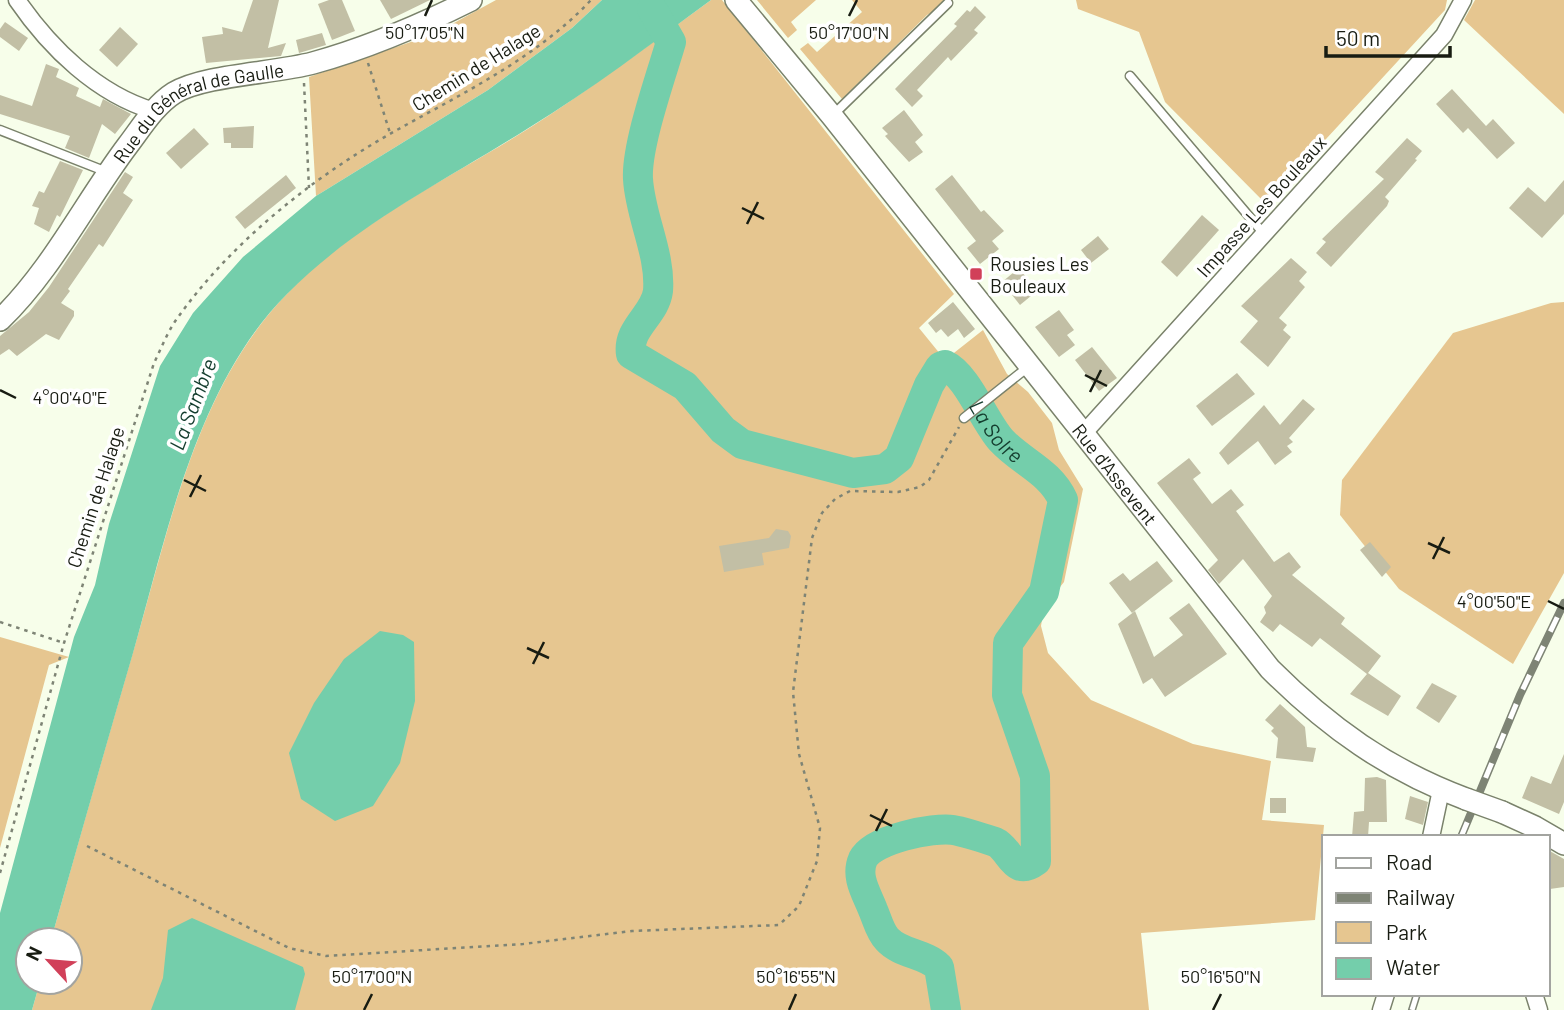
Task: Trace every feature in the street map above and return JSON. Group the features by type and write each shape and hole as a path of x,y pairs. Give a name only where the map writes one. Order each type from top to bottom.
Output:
{"street":[{"path":"17,0 48,40 81,70 127,103 154,111"},
{"name":"Rue du Général de Gaulle","path":"0,320 20,300 107,173 154,111 171,94 185,87 303,65 363,46 471,0"},
{"name":"Impasse Les Bouleaux","path":"1083,434 1444,35 1463,0"},
{"name":"Rue d'Assevent","path":"740,4 1030,365 1236,630 1298,697 1329,724 1374,756 1441,789 1502,812 1534,832"},
{"path":"1431,835 1441,789"}],"lane":[{"path":"832,116 948,3"},
{"path":"1130,76 1264,234"},
{"path":"0,130 107,173"},
{"path":"964,418 1030,365"}],"path":[{"name":"Chemin de Halage","path":"0,873 64,643 154,363 174,322 219,267 309,188 390,134 433,112 554,35 591,0"},
{"path":"363,46 390,134"},
{"path":"303,65 309,188"},
{"path":"87,846 289,947 326,956 523,944 632,931 779,925 799,906 817,861 820,828 799,754 793,692 812,538 822,513 835,499 850,491 898,492 920,487 929,480 964,418"},
{"path":"0,622 64,643"}],"green space":[{"path":"496,0 602,0 572,28 488,90 316,196 309,77 434,34"},
{"path":"711,0 722,0 954,294 919,328 945,360 983,330 1007,374 1028,392 1052,423 1059,450 1083,489 1064,582 1044,607 1041,626 1048,653 1091,700 1193,744 1271,761 1262,820 1324,825 1315,920 1141,933 1149,1010 32,1010 36,996 84,996 84,926 55,926 175,506 208,416 229,374 253,334 283,298 312,270 375,221 548,116"},
{"path":"757,0 816,0 791,22 797,30 788,38"},
{"path":"852,0 953,0 927,15 842,99 800,49 808,43 817,52 862,12"},
{"path":"1076,0 1447,0 1445,10 1266,204 1165,102 1139,32 1078,9"},
{"path":"1475,0 1564,0 1564,114 1464,20"},
{"path":"1564,302 1564,573 1513,664 1399,589 1340,515 1342,480 1453,333 1551,303"},
{"path":"0,637 69,657 49,665 0,848"}],"water":[{"name":"La Sambre","path":"602,0 711,0 574,99 402,205 342,246 287,294 256,330 230,371 189,463 55,926 14,926 14,996 36,996 32,1010 0,1010 0,913 74,637 95,585 109,524 160,366 193,313 243,257 316,196 488,90 572,28"},
{"path":"380,631 403,635 414,642 415,701 400,763 373,806 335,821 301,799 289,753 314,703 344,659"},
{"path":"192,918 303,967 305,974 295,1010 151,1010 163,978 168,930"}],"building":[{"path":"253,0 279,0 268,48 286,43 281,56 206,63 202,37 223,34 222,27 242,32"},
{"path":"329,0 342,0 355,31 332,40 318,4"},
{"path":"380,0 430,0 391,19"},
{"path":"975,6 986,17 974,30 978,33 951,61 948,57 917,90 923,96 912,107 895,89 957,26 954,24 967,10 970,12"},
{"path":"5,22 28,38 19,51 0,37 0,29"},
{"path":"120,27 138,44 117,67 99,50"},
{"path":"322,33 326,45 299,53 296,40"},
{"path":"46,64 59,69 56,77 79,88 76,96 100,107 103,99 131,114 115,134 102,124 89,158 65,148 70,136 0,114 0,95 32,106"},
{"path":"1452,89 1486,126 1493,119 1515,143 1497,159 1468,128 1463,133 1436,104"},
{"path":"904,110 923,135 915,142 923,152 909,162 885,136 888,134 882,128"},
{"path":"254,126 253,148 231,148 231,143 224,143 223,128"},
{"path":"194,128 209,144 181,169 166,153"},
{"path":"1407,138 1422,151 1415,159 1417,160 1385,197 1389,201 1387,206 1331,267 1316,253 1326,242 1322,239 1384,179 1375,172"},
{"path":"60,161 83,170 60,217 57,215 49,232 34,224 39,208 32,206 39,191 44,193"},
{"path":"125,172 133,177 123,193 133,200 103,247 99,244 68,289 70,291 61,303 74,311 74,316 59,340 46,334 17,356 9,349 0,355 0,336 29,312 49,287"},
{"path":"286,175 296,188 245,229 235,217"},
{"path":"952,175 981,212 984,210 1004,231 992,241 999,249 980,264 967,248 976,241 935,189"},
{"path":"1564,180 1564,214 1542,238 1509,208 1528,187 1545,202"},
{"path":"1202,215 1219,230 1177,277 1161,262"},
{"path":"1098,236 1109,249 1091,263 1081,250"},
{"path":"1291,258 1307,272 1299,281 1305,287 1279,318 1287,325 1283,330 1291,337 1268,367 1240,342 1258,321 1241,306"},
{"path":"1019,268 1037,291 1020,305 1002,282"},
{"path":"953,302 975,329 964,338 958,329 948,337 941,329 936,333 928,323"},
{"path":"1059,310 1074,330 1067,335 1075,345 1059,357 1035,327"},
{"path":"1092,347 1117,378 1099,391 1075,360"},
{"path":"1237,373 1255,394 1212,426 1196,406"},
{"path":"1303,399 1315,409 1289,438 1293,442 1287,446 1292,452 1275,465 1258,441 1228,465 1219,453 1264,405 1280,425"},
{"path":"1189,458 1201,473 1193,479 1212,504 1231,489 1244,505 1236,511 1274,562 1289,552 1301,567 1292,575 1345,618 1341,624 1381,656 1368,673 1401,696 1388,716 1350,694 1367,674 1320,638 1312,647 1280,624 1273,632 1260,622 1266,613 1264,607 1272,596 1243,559 1219,584 1208,570 1218,560 1157,483"},
{"path":"776,529 788,531 791,536 789,548 762,553 764,565 724,572 719,546 769,538"},
{"path":"1370,542 1391,567 1382,577 1360,550"},
{"path":"1157,561 1173,581 1132,613 1109,583 1123,573 1130,581"},
{"path":"1189,603 1227,654 1165,697 1152,678 1143,684 1118,624 1135,611 1154,657 1183,635 1169,618"},
{"path":"1432,683 1457,696 1439,723 1416,708"},
{"path":"1280,704 1305,727 1307,747 1316,748 1313,762 1276,758 1278,738 1271,731 1274,728 1265,720"},
{"path":"1564,754 1564,802 1559,814 1522,798 1531,776 1551,784"},
{"path":"1377,777 1386,780 1387,822 1369,822 1368,835 1352,835 1354,812 1364,811 1365,778"},
{"path":"1410,796 1428,802 1423,825 1405,819"},
{"path":"1270,798 1286,798 1286,813 1270,813"},
{"path":"1550,851 1564,859 1564,887 1550,889"}],"waterway":[{"name":"La Solre","path":"652,9 671,42 650,111 638,165 640,193 656,263 658,291 656,300 633,337 631,354 685,386 723,430 742,444 853,473 885,469 899,458 929,385 940,367 945,365 961,378 1001,440 1051,481 1063,500 1044,592 1008,643 1007,695 1035,776 1036,861 1022,866 995,842 963,832 944,830 891,840 869,852 861,866 863,885 885,936 892,944 939,967 946,1010"}],"railway":[{"path":"1462,835 1520,695 1564,603"},
{"path":"1412,1010 1416,996"}],"place":[{"name":"Rousies Les Bouleaux","path":"976,274"}]}
